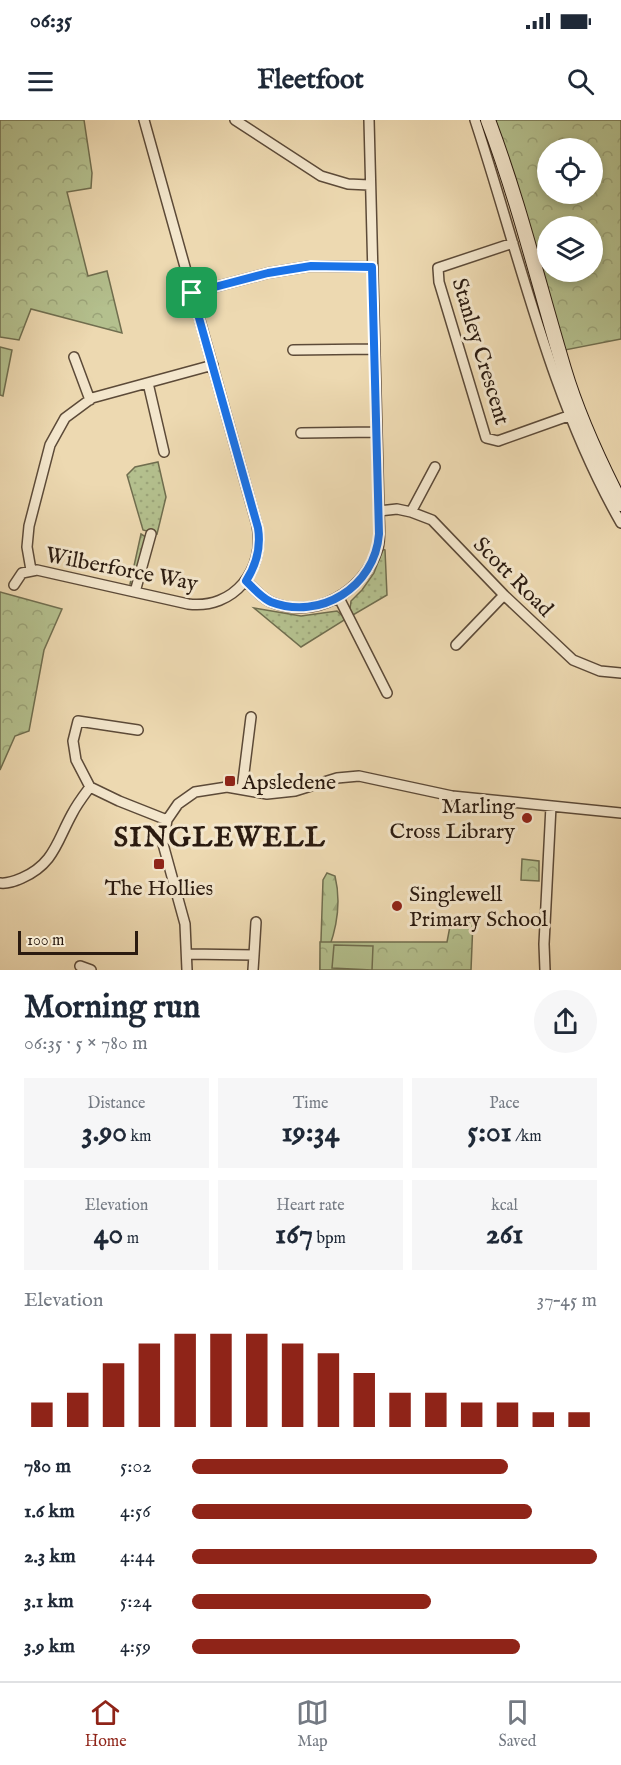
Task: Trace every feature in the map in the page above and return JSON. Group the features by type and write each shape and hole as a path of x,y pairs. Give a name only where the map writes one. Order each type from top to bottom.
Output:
{"street":[{"name":"Wilberforce Way","path":"14,585 22,573 31,570 188,604 205,605 226,598 246,581 257,558 259,533 144,120"},
{"path":"235,120 321,176 348,184 369,185"},
{"path":"246,581 268,601 295,608 316,607 339,598 351,588 371,563 378,546 369,120"},
{"path":"475,120 547,350 606,498 621,524"},
{"path":"488,120 517,203 565,371 580,415 621,504"},
{"name":"Stanley Crescent","path":"513,243 438,268 439,282 486,438 498,441 571,415"},
{"path":"192,293 268,273 311,266 372,267"},
{"path":"294,350 375,349"},
{"path":"74,357 90,400"},
{"path":"31,570 27,534 49,447 54,434 65,418 90,400 213,365"},
{"path":"148,383 164,452"},
{"path":"301,433 377,432"},
{"path":"411,512 435,466"},
{"name":"Scott Road","path":"379,511 397,509 432,520 504,596 573,660 600,670 621,673"},
{"path":"135,592 150,534"},
{"path":"456,645 504,596"},
{"path":"339,598 387,693"},
{"path":"242,789 251,717"},
{"path":"138,730 78,721 73,741 76,760 90,787 167,820"},
{"path":"187,970 185,924 164,851 164,833 167,820 178,804 195,792 227,787 267,794 295,791 337,778 359,776 452,796 621,813"},
{"path":"0,883 16,881 36,872 50,859 73,811 90,787"},
{"path":"545,970 544,944 551,806"},
{"path":"253,970 256,922"},
{"path":"188,954 254,955"},
{"path":"80,966 91,970"}],"green space":[{"path":"0,120 84,120 92,173 91,188 67,192 88,276 107,271 122,333 31,309 19,340 0,337"},
{"path":"493,120 621,120 621,339 565,350 544,282 603,282 603,216 537,216 537,261"},
{"path":"0,347 12,350 3,396 0,395"},
{"path":"158,462 166,497 157,534 143,530 127,475 135,467"},
{"path":"141,534 146,537 135,584 130,584"},
{"path":"383,549 385,550 387,595 353,615 350,609 351,601 374,573"},
{"path":"0,592 62,609 44,650 29,731 15,736 0,770"},
{"path":"254,608 301,616 337,611 346,619 301,647"},
{"path":"522,859 539,861 539,881 521,880"},
{"path":"327,873 335,876 338,900 333,936 320,970 323,880"},
{"path":"451,921 473,921 471,970 320,970 320,942 447,942"},
{"path":"334,945 373,946 372,970 332,968"}],"place":[{"name":"Apsledene","path":"230,781"},
{"name":"Marling Cross Library","path":"527,818"},
{"name":"The Hollies","path":"159,864"},
{"name":"Singlewell Primary School","path":"397,906"}],"district":[{"name":"SINGLEWELL","path":"220,836"}],"route":[{"path":"311,266 372,267 378,546 363,576 339,598 316,607 295,608 268,601 246,581 253,570 258,554 258,528 192,293 268,273 311,266"}]}
